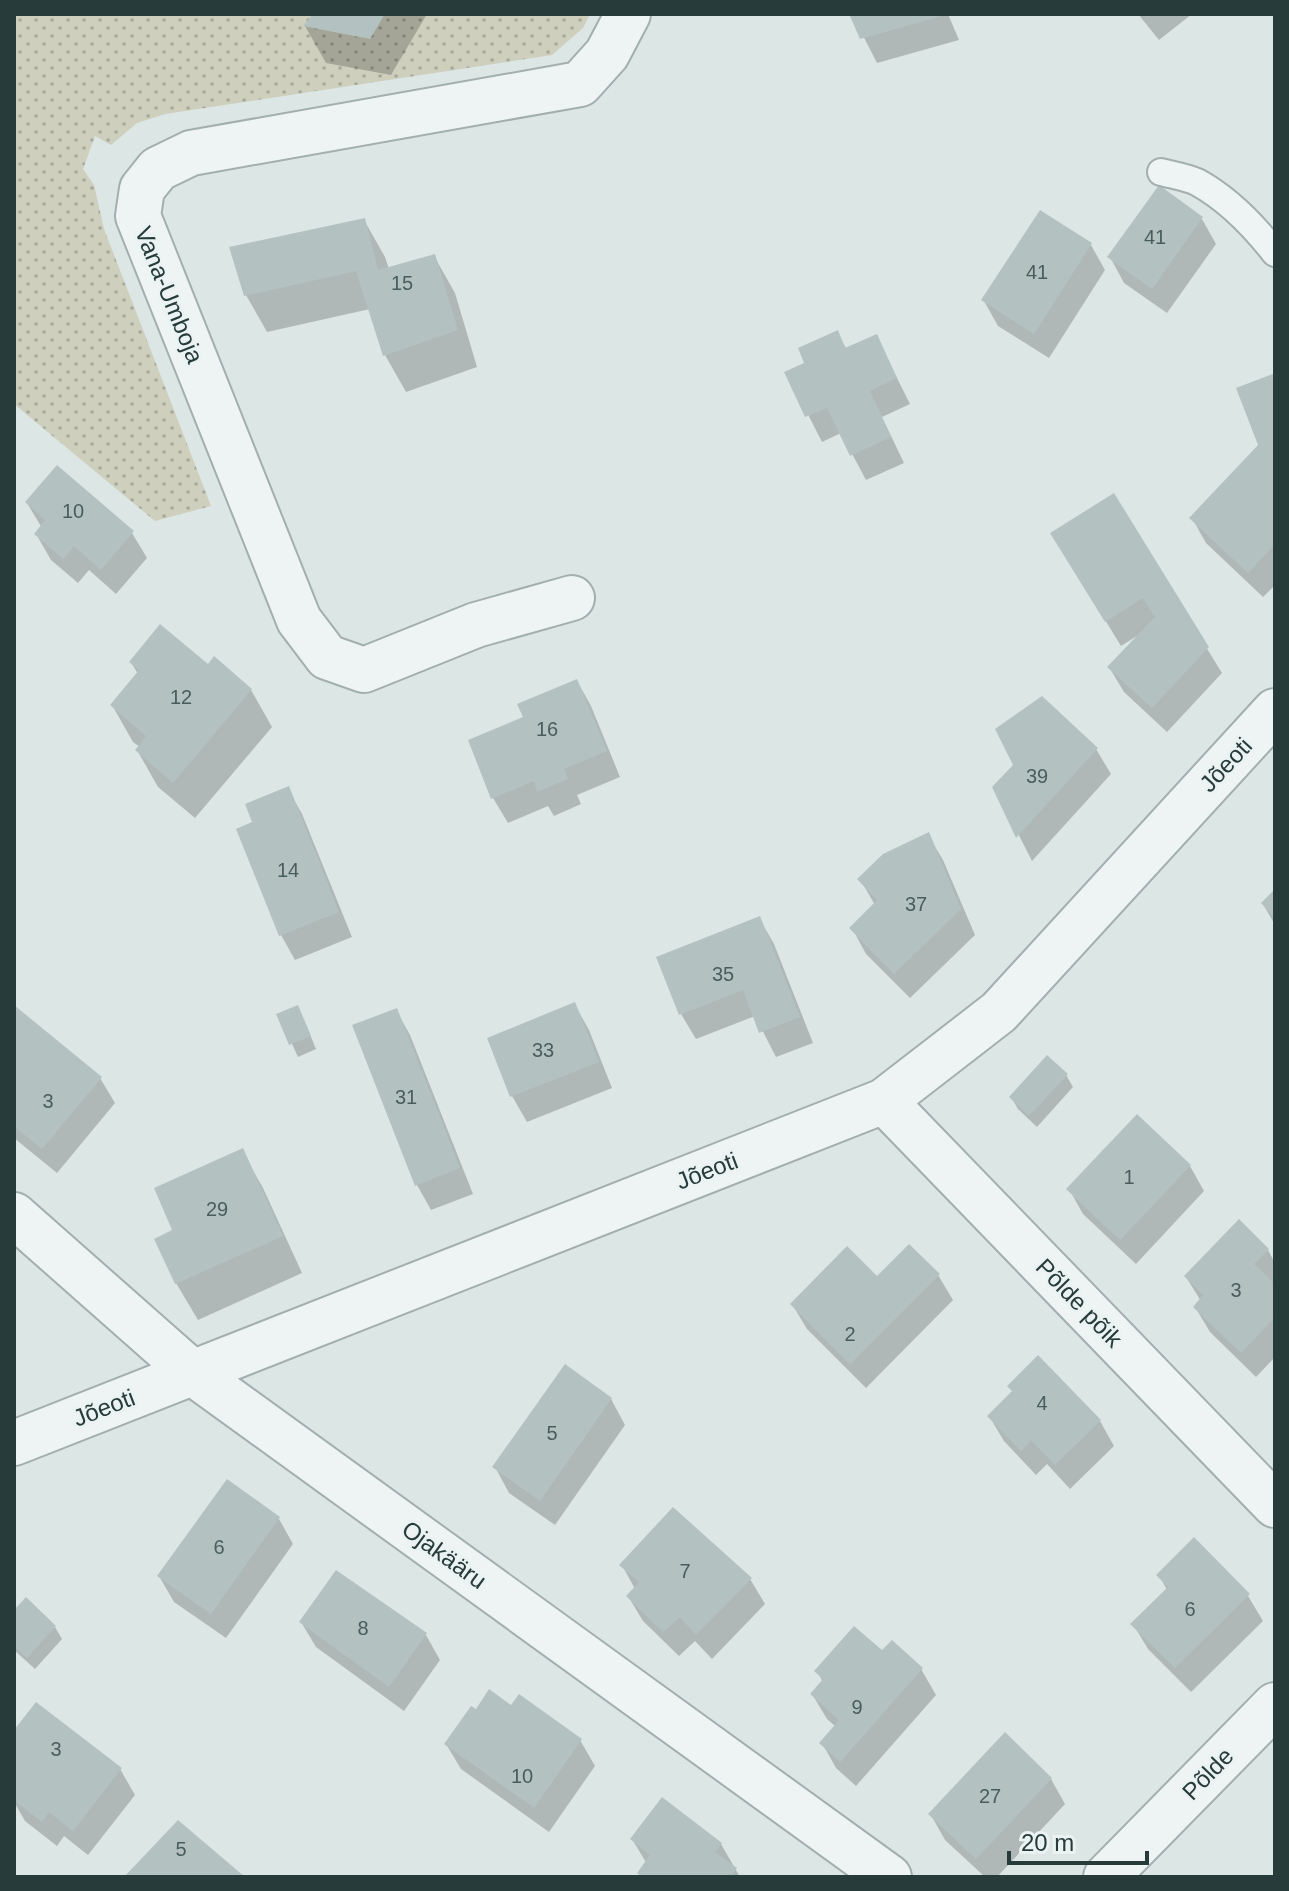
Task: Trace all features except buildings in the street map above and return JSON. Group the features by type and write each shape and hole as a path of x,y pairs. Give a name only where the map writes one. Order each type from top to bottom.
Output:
{"street":[{"name":"Vana-Umboja","path":"572,598 476,625 364,670 327,657 299,620 138,216 142,189 158,169 191,153 580,84 607,54 628,14"},
{"name":"Jõeoti","path":"14,1443 884,1101 999,1012 1275,711"},
{"name":"Põlde põik","path":"884,1101 1275,1505"},
{"name":"Ojakääru","path":"14,1215 194,1374 889,1877"},
{"name":"Põlde","path":"1106,1877 1275,1705"}],"lane":[{"path":"1161,172 1195,181 1236,209 1275,253"}],"green space":[{"path":"14,14 590,14 583,28 552,55 165,114 137,123 111,145 95,136 83,169 94,185 104,229 211,506 155,521 14,404"}]}
